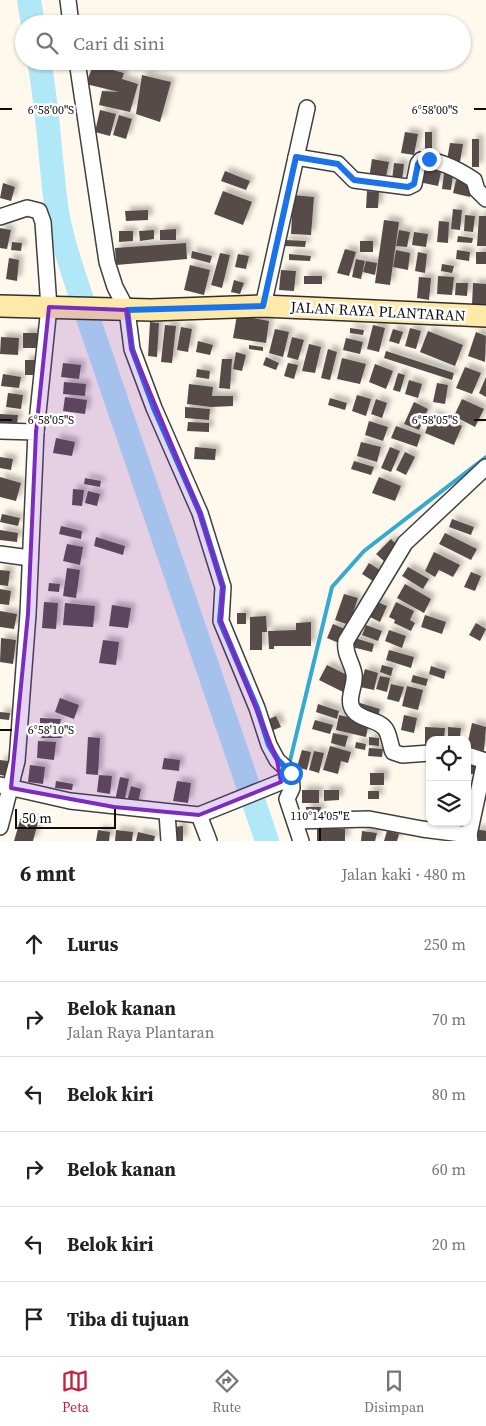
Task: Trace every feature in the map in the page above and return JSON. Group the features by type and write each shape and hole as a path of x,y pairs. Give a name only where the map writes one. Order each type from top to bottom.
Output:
{"main road":[{"name":"JALAN RAYA PLANTARAN","path":"0,306 123,310 263,306 486,316"}],"street":[{"path":"68,0 70,15"},
{"path":"78,70 107,262 123,310 132,349 154,408 200,513 223,587 220,621 257,708 283,780 301,841"},
{"path":"263,306 307,108"},
{"path":"296,157 338,164 354,180 408,187 414,184 418,164 421,160 429,159 461,172 474,180 477,190 486,198"},
{"path":"0,217 27,208 34,208 40,213 54,307 36,432 28,614 16,761 6,786 0,827"},
{"path":"0,431 36,432"},
{"path":"426,753 402,755 393,752 387,731 383,726 360,717 352,709 350,698 354,674 345,649 346,641 405,543 486,467"},
{"path":"0,554 30,558"},
{"path":"295,821 369,819 470,838 486,761 471,756"},
{"path":"6,786 70,801 167,814 199,815 283,780"},
{"path":"167,814 169,841"},
{"path":"199,815 209,841"}],"highlighted area":[{"path":"49,307 127,310 132,349 200,513 223,587 221,621 277,760 281,782 199,815 114,807 11,788 28,614 36,432"}],"building":[{"path":"91,70 112,70 124,73 122,79 138,84 130,112 99,105 102,91 119,92 86,84"},
{"path":"142,75 171,82 160,122 136,114"},
{"path":"100,110 116,114 110,136 95,132"},
{"path":"119,115 132,119 126,139 113,135"},
{"path":"405,132 418,134 414,155 401,153"},
{"path":"425,132 432,132 432,153 425,153"},
{"path":"472,139 479,139 479,167 472,167"},
{"path":"450,143 463,144 460,162 447,160"},
{"path":"372,159 389,162 385,182 369,179"},
{"path":"394,163 404,164 402,181 392,180"},
{"path":"422,168 441,172 438,186 419,182"},
{"path":"225,171 250,181 246,190 221,181"},
{"path":"444,173 453,174 451,190 442,189"},
{"path":"456,180 473,184 470,197 453,193"},
{"path":"3,183 15,187 11,201 0,198"},
{"path":"223,191 252,202 243,225 214,214"},
{"path":"367,191 379,192 378,208 366,208"},
{"path":"293,195 314,197 311,235 291,234"},
{"path":"453,209 462,210 460,230 451,229"},
{"path":"148,210 148,220 126,221 125,211"},
{"path":"465,215 475,216 473,232 464,231"},
{"path":"479,216 486,216 486,246 477,246"},
{"path":"384,220 399,222 390,285 375,283"},
{"path":"439,221 449,222 448,243 437,242"},
{"path":"0,228 11,230 7,249 0,248"},
{"path":"176,229 176,240 160,240 160,230"},
{"path":"154,230 154,239 140,241 139,231"},
{"path":"399,230 410,232 407,247 396,246"},
{"path":"119,231 133,231 133,241 119,242"},
{"path":"414,232 428,234 426,247 412,245"},
{"path":"458,236 473,238 472,243 457,242"},
{"path":"285,240 306,241 305,247 285,246"},
{"path":"360,241 373,241 373,252 360,252"},
{"path":"12,242 22,243 21,251 11,250"},
{"path":"186,243 187,259 116,265 115,248"},
{"path":"345,249 356,252 349,276 337,273"},
{"path":"396,250 410,253 408,270 393,267"},
{"path":"457,250 470,252 469,261 456,259"},
{"path":"192,251 212,256 210,263 191,258"},
{"path":"418,252 427,254 425,273 415,271"},
{"path":"476,252 486,252 486,264 476,264"},
{"path":"220,253 230,255 222,288 211,285"},
{"path":"238,254 249,256 246,269 235,267"},
{"path":"289,254 311,256 310,261 289,260"},
{"path":"9,258 19,260 17,281 6,279"},
{"path":"356,259 365,261 361,279 352,277"},
{"path":"366,261 377,263 375,275 363,272"},
{"path":"442,264 454,266 452,273 441,271"},
{"path":"190,265 210,270 204,295 184,290"},
{"path":"281,270 296,271 294,291 279,290"},
{"path":"304,276 322,276 322,284 304,284"},
{"path":"438,276 454,277 452,295 437,294"},
{"path":"419,277 431,278 429,300 417,298"},
{"path":"234,280 244,283 240,294 231,292"},
{"path":"456,283 468,283 467,296 455,295"},
{"path":"473,283 486,284 486,305 472,305"},
{"path":"237,315 269,321 266,343 233,338"},
{"path":"150,322 159,323 157,357 148,356"},
{"path":"165,325 176,326 172,363 161,362"},
{"path":"373,325 385,328 379,352 367,349"},
{"path":"181,327 192,329 188,352 177,350"},
{"path":"350,328 364,330 363,335 350,333"},
{"path":"410,328 421,331 416,349 405,346"},
{"path":"275,329 289,332 283,357 269,353"},
{"path":"393,329 403,332 399,344 389,341"},
{"path":"428,331 463,345 455,366 420,352"},
{"path":"476,332 486,336 485,362 468,356"},
{"path":"23,333 37,333 37,348 23,348"},
{"path":"1,337 19,338 18,355 0,354"},
{"path":"292,337 304,340 298,360 287,357"},
{"path":"346,338 363,342 360,354 343,350"},
{"path":"198,341 213,345 210,355 196,352"},
{"path":"309,344 321,347 315,373 302,371"},
{"path":"249,345 263,347 263,351 249,349"},
{"path":"328,349 337,352 330,380 321,378"},
{"path":"386,351 454,373 452,380 384,358"},
{"path":"236,352 246,355 242,371 233,369"},
{"path":"266,357 279,363 276,370 263,365"},
{"path":"342,358 366,364 360,384 337,379"},
{"path":"222,359 232,359 230,389 219,388"},
{"path":"25,360 37,360 37,375 25,375"},
{"path":"63,363 81,365 79,379 61,377"},
{"path":"288,363 298,365 294,379 284,376"},
{"path":"375,364 393,371 386,389 369,382"},
{"path":"465,367 481,373 472,394 456,388"},
{"path":"197,369 210,371 209,379 196,377"},
{"path":"398,373 405,375 400,392 393,390"},
{"path":"3,374 21,377 19,388 1,386"},
{"path":"486,377 486,397 479,393"},
{"path":"409,380 422,384 418,398 405,394"},
{"path":"64,382 86,384 85,396 63,394"},
{"path":"437,383 448,385 445,404 433,402"},
{"path":"189,384 213,387 212,396 233,396 233,406 211,407 187,404"},
{"path":"8,393 23,395 21,409 6,407"},
{"path":"357,395 371,399 366,416 352,411"},
{"path":"65,397 87,400 85,414 63,411"},
{"path":"330,398 347,403 345,410 328,405"},
{"path":"376,399 387,403 382,418 371,414"},
{"path":"462,399 484,409 475,427 454,416"},
{"path":"414,402 428,409 419,430 404,424"},
{"path":"185,407 210,409 209,420 185,418"},
{"path":"0,414 18,415 17,425 0,423"},
{"path":"432,414 462,426 454,445 425,433"},
{"path":"369,421 388,427 383,441 365,435"},
{"path":"188,422 209,423 209,432 187,431"},
{"path":"396,426 421,435 417,447 391,438"},
{"path":"56,438 75,442 72,456 53,453"},
{"path":"361,442 381,447 377,462 357,456"},
{"path":"195,447 216,449 215,460 194,459"},
{"path":"390,447 400,451 391,472 381,468"},
{"path":"405,452 415,457 406,475 396,470"},
{"path":"0,457 13,459 11,470 0,468"},
{"path":"354,461 374,467 371,475 351,469"},
{"path":"0,477 21,483 16,501 0,497"},
{"path":"379,477 401,486 395,501 372,493"},
{"path":"85,478 101,481 100,487 84,484"},
{"path":"73,489 84,490 82,506 72,505"},
{"path":"88,491 100,494 97,506 85,503"},
{"path":"2,514 20,518 18,526 0,522"},
{"path":"452,519 474,527 471,535 449,527"},
{"path":"61,526 82,531 81,539 59,534"},
{"path":"0,530 18,533 17,542 0,540"},
{"path":"445,533 477,549 471,560 439,544"},
{"path":"96,537 125,546 123,555 94,546"},
{"path":"391,539 400,548 386,563 376,554"},
{"path":"67,544 83,547 80,565 63,561"},
{"path":"434,552 460,565 453,577 439,570 435,577 425,571"},
{"path":"369,563 383,572 376,583 362,574"},
{"path":"408,567 429,579 423,589 402,576"},
{"path":"67,568 80,570 76,598 63,596"},
{"path":"0,570 10,571 8,586 0,585"},
{"path":"471,572 481,576 475,591 464,587"},
{"path":"49,583 60,584 59,592 48,591"},
{"path":"405,584 431,599 424,613 397,598"},
{"path":"0,589 11,591 9,605 0,604"},
{"path":"344,594 358,598 349,625 335,620"},
{"path":"375,601 387,606 380,622 368,616"},
{"path":"44,602 58,603 56,629 42,628"},
{"path":"396,602 414,611 410,620 415,623 411,631 394,623 395,620 389,617"},
{"path":"65,603 95,606 93,627 63,625"},
{"path":"112,605 131,608 128,628 109,626"},
{"path":"0,611 17,614 14,629 0,627"},
{"path":"237,613 246,613 246,624 237,624"},
{"path":"425,615 446,622 442,634 421,627"},
{"path":"266,616 267,632 262,632 262,650 250,650 250,617"},
{"path":"311,622 311,646 274,646 274,649 269,649 268,631 296,630 296,623"},
{"path":"476,623 486,629 480,641 469,635"},
{"path":"333,624 347,630 341,644 327,638"},
{"path":"366,625 382,631 378,641 362,635"},
{"path":"389,630 406,636 402,648 385,641"},
{"path":"1,638 16,640 13,664 0,662"},
{"path":"355,638 374,644 372,652 352,647"},
{"path":"103,640 119,642 116,665 99,663"},
{"path":"389,650 414,657 411,668 386,660"},
{"path":"327,665 351,677 343,692 319,680"},
{"path":"382,665 393,668 391,676 380,672"},
{"path":"431,666 446,671 444,679 429,674"},
{"path":"365,669 378,673 374,690 360,687"},
{"path":"413,675 428,679 426,686 411,682"},
{"path":"380,676 390,678 387,692 376,689"},
{"path":"391,684 404,687 399,702 387,699"},
{"path":"407,686 423,690 418,710 402,706"},
{"path":"60,698 79,705 74,719 55,712"},
{"path":"360,703 380,709 377,719 357,713"},
{"path":"318,704 339,711 337,719 316,712"},
{"path":"0,712 10,713 9,720 0,719"},
{"path":"339,715 369,722 366,737 336,730"},
{"path":"404,715 417,718 414,733 401,730"},
{"path":"276,716 281,727 271,731 267,720"},
{"path":"40,718 61,719 60,724 40,723"},
{"path":"315,720 333,725 330,734 312,729"},
{"path":"472,723 486,727 484,751 471,747 471,736 469,736"},
{"path":"425,727 445,728 444,736 426,736 425,748"},
{"path":"448,727 461,728 460,736 448,736"},
{"path":"42,728 63,728 62,738 41,738"},
{"path":"333,733 348,736 345,747 331,743"},
{"path":"88,737 100,738 98,775 86,774"},
{"path":"369,737 379,738 379,746 369,745"},
{"path":"38,741 56,742 54,760 37,758"},
{"path":"356,742 366,744 365,750 355,748"},
{"path":"330,746 351,752 348,763 341,761 338,774 323,770"},
{"path":"369,748 383,749 382,757 368,756"},
{"path":"302,750 311,752 307,770 297,767"},
{"path":"314,751 324,753 319,773 309,770"},
{"path":"164,758 180,760 179,771 162,769"},
{"path":"471,758 478,758 478,774 471,774"},
{"path":"0,760 8,761 6,776 0,775"},
{"path":"30,765 45,767 43,784 28,782"},
{"path":"370,773 384,773 384,785 370,785"},
{"path":"99,775 112,776 110,794 97,792"},
{"path":"120,777 129,779 124,803 115,801"},
{"path":"56,781 73,784 72,790 55,788"},
{"path":"177,781 191,783 188,803 173,801"},
{"path":"131,786 141,789 137,807 126,805"},
{"path":"302,790 319,790 319,803 302,803"},
{"path":"324,790 339,790 339,800 324,801"},
{"path":"368,791 379,791 379,799 368,799"},
{"path":"306,807 321,807 320,816 306,816"},
{"path":"21,817 38,822 33,841 14,841"},
{"path":"183,826 183,841 175,841 174,827"},
{"path":"317,828 345,829 345,841 317,841"},
{"path":"476,829 486,831 486,841 473,841"},
{"path":"98,830 110,832 109,841 96,841"},
{"path":"116,830 133,832 132,841 115,841"},
{"path":"362,831 377,833 375,841 361,841"},
{"path":"387,831 399,834 397,841 384,841"},
{"path":"138,832 155,836 154,841 136,841"}],"waterway":[{"path":"29,0 32,15"},
{"path":"40,70 56,205 65,245 86,312 267,841"},
{"path":"289,765 332,587 364,551 486,457"}],"route":[{"path":"291,773 278,760 269,745 257,708 220,621 223,587 200,513 154,408 132,349 127,310 263,306 296,157 328,160 346,170 354,180 401,187 408,187 414,184 418,164 421,160 429,159"}]}
